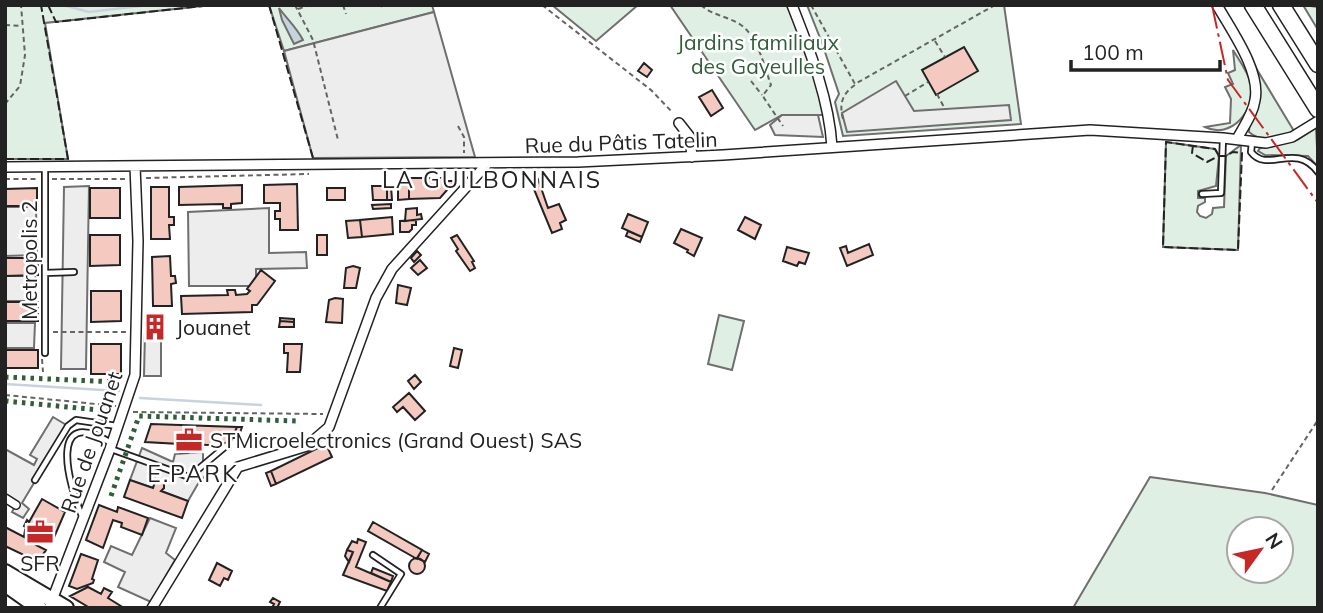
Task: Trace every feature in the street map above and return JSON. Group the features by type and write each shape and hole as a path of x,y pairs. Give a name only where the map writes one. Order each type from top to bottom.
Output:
{"highway":[{"path":"1253,5 1318,109"},
{"path":"1281,5 1318,64"}],"main road":[{"path":"5,572 51,603 66,608"},
{"path":"5,584 39,608"}],"street":[{"path":"792,5 810,50 829,114 832,147"},
{"path":"1217,5 1252,69 1256,91 1250,115 1237,139"},
{"name":"Rue du Pâtis Tatelin","path":"5,167 487,164 692,157 1090,130 1276,142 1298,134 1318,121"},
{"path":"680,123 690,137 692,157"},
{"path":"152,608 235,470 241,465 307,446 329,427 376,299 392,269 487,164"},
{"name":"Rue de Jouanet","path":"51,603 124,411 135,375 138,241 135,166"},
{"path":"5,498 16,505"}],"lane":[{"path":"1202,194 1221,193 1223,138"},
{"path":"1252,141 1251,152 1260,159 1267,161 1295,157 1305,160 1318,172"},
{"name":"Metropolis 2","path":"45,167 45,353"},
{"path":"45,273 74,272"},
{"path":"36,480 68,426 76,420 118,426"},
{"path":"83,518 68,476 66,457 75,436 84,433 99,436 111,446 189,477 226,446"},
{"path":"373,555 401,573 380,608"}],"path":[{"path":"5,19 6,5"},
{"path":"5,103 20,86 25,55 21,5"},
{"path":"310,5 298,7 313,40 338,140"},
{"path":"343,5 346,14"},
{"path":"542,5 651,90 668,105 680,123"},
{"path":"701,5 714,14 741,25 752,36 771,85 763,95"},
{"path":"811,5 855,84"},
{"path":"843,119 841,101 855,84 995,5"},
{"path":"5,25 23,26"},
{"path":"934,40 945,57"},
{"path":"751,81 783,126"},
{"path":"905,96 929,82"},
{"path":"937,94 945,109"},
{"path":"458,126 465,142 462,164"},
{"path":"5,179 308,175 312,171 312,165"},
{"path":"44,332 136,332"},
{"path":"43,372 42,354 45,353"},
{"path":"5,395 119,406 124,411 333,414"},
{"path":"1272,490 1318,420"}],"green space":[{"path":"5,5 212,5 45,23 68,159 5,159"},
{"path":"269,5 432,5 434,12 284,51"},
{"name":"Jardins familiaux des Gayeulles","path":"552,5 638,5 596,41"},
{"name":"Jardins familiaux des Gayeulles","path":"670,5 787,5 805,46 825,115 782,115 755,130"},
{"path":"807,5 1004,5 1021,124 843,136 835,102 839,94"},
{"path":"1303,5 1318,7 1318,30"},
{"path":"1233,50 1250,80 1250,104 1240,120 1232,126 1215,130 1205,127 1230,123 1231,99 1225,87 1233,84 1228,73 1235,70"},
{"path":"1253,63 1294,131 1277,138 1265,139 1249,132"},
{"path":"1316,128 1318,167 1308,156 1265,155 1258,151 1260,148 1297,140"},
{"path":"1166,142 1215,149 1219,156 1216,186 1198,191 1198,198 1205,198 1205,202 1198,206 1197,212 1206,218 1212,214 1213,208 1224,207 1226,156 1241,145 1238,250 1163,247"},
{"path":"719,315 744,321 732,370 708,364"},
{"path":"1150,477 1265,493 1318,505 1318,608 1073,608"}],"shaded area":[{"path":"279,8 295,28 303,40 294,44"},
{"path":"434,12 475,157 313,158 284,51"},
{"path":"896,81 914,111 1009,105 1011,120 847,132 842,113"},
{"path":"782,115 818,115 823,137 775,135 770,125"},
{"path":"89,186 86,369 61,369 64,187"},
{"path":"5,207 36,207 37,255 5,256"},
{"path":"269,208 269,253 306,252 307,268 256,269 256,286 189,286 188,212"},
{"path":"5,276 35,276 36,301 5,301"},
{"path":"5,323 35,323 34,348 5,348"},
{"path":"145,331 161,332 161,376 144,376"},
{"path":"53,417 68,426 22,503 29,509 23,518 12,512 16,505 5,498 5,449 34,465 37,459 30,455"},
{"path":"142,448 173,462 175,454 203,452 203,462 210,471 199,482 188,501 161,491 164,483 157,480 153,488 130,480"},
{"path":"150,518 176,528 166,553 175,560 151,602 118,587 125,572 104,562 111,546 132,555"}],"building":[{"path":"964,47 978,71 936,95 922,70"},
{"path":"644,63 652,70 647,77 638,71"},
{"path":"712,90 723,108 711,116 699,97"},
{"path":"409,178 446,178 446,181 455,181 440,198 409,199"},
{"path":"538,179 548,208 559,204 566,220 560,223 562,229 552,233 531,182"},
{"path":"297,184 298,230 280,230 280,219 275,219 275,211 280,211 280,203 264,203 264,185"},
{"path":"398,184 409,184 409,199 398,200"},
{"path":"242,185 242,203 231,204 231,208 223,208 223,204 179,205 179,187"},
{"path":"372,186 387,186 387,200 373,200"},
{"path":"387,186 391,186 392,200 387,200"},
{"path":"151,187 169,187 169,217 174,217 174,225 169,225 170,239 151,239"},
{"path":"37,188 37,206 5,206 5,189"},
{"path":"90,188 120,188 120,218 90,218"},
{"path":"327,188 345,188 345,200 327,200"},
{"path":"391,204 391,208 373,209 372,205"},
{"path":"417,208 417,215 421,214 422,219 405,221 406,209"},
{"path":"628,214 648,222 642,237 622,228"},
{"path":"392,217 393,234 362,237 360,220"},
{"path":"745,217 761,225 755,239 738,230"},
{"path":"360,220 362,237 348,238 346,221"},
{"path":"416,220 416,225 412,225 409,232 400,232 400,221"},
{"path":"681,229 702,238 694,256 674,243"},
{"path":"628,231 642,237 640,242 626,236"},
{"path":"90,235 120,235 120,265 90,266"},
{"path":"317,235 327,235 327,255 317,255"},
{"path":"457,235 474,261 472,262 475,268 470,271 456,251 458,249 451,238"},
{"path":"869,244 873,255 847,266 840,248 846,246 848,253"},
{"path":"787,247 809,253 805,264 799,262 797,266 783,261"},
{"path":"417,251 421,255 414,262 411,258"},
{"path":"170,256 171,276 175,276 176,283 171,284 172,306 153,306 152,257"},
{"path":"5,258 38,258 38,275 5,276"},
{"path":"420,260 427,268 418,275 411,268"},
{"path":"346,268 360,268 356,288 344,288"},
{"path":"261,270 275,281 257,305 252,305 252,312 182,314 181,296 228,295 227,290 235,290 236,295 247,294 250,291 247,289"},
{"path":"398,285 411,288 407,305 396,303"},
{"path":"91,291 121,291 121,321 91,322"},
{"path":"343,299 342,323 326,322 329,300"},
{"path":"5,302 38,302 38,321 5,321"},
{"path":"280,318 294,319 294,322 280,321"},
{"path":"280,321 294,322 294,327 279,327"},
{"path":"91,344 121,344 121,374 91,374"},
{"path":"284,344 302,344 300,372 287,372 288,353 284,353"},
{"path":"454,348 462,350 458,368 450,366"},
{"path":"5,350 38,350 38,368 5,368"},
{"path":"415,375 421,382 414,389 408,381"},
{"path":"409,393 425,411 415,420 403,407 397,412 393,407"},
{"name":"STMicroelectronics (Grand Ouest) SAS","path":"151,424 237,427 229,446 188,444 191,448 188,453 180,453 180,444 145,442"},
{"path":"237,427 242,427 238,438 232,438"},
{"path":"326,444 332,457 276,484 271,471"},
{"path":"271,471 276,484 271,486 266,473"},
{"path":"156,479 164,482 161,491 188,501 182,518 124,497 130,480 153,488"},
{"name":"SFR","path":"42,499 65,512 52,542 41,536 36,545 46,550 36,564 5,546 5,527 24,537 25,530 29,529 24,526"},
{"path":"99,505 117,512 118,507 148,518 142,535 121,527 122,523 113,520 103,548 86,540"},
{"path":"373,522 422,550 417,559 368,531"},
{"path":"358,539 366,542 356,567 391,582 387,591 343,575 353,552 347,550 352,541 357,543"},
{"path":"347,550 353,552 349,562 345,556"},
{"path":"422,550 429,554 425,562 417,558"},
{"path":"81,554 98,560 93,583 77,589 69,586"},
{"path":"417,558 423,560 423,572 417,574 411,572 409,566 411,560"},
{"path":"217,563 232,571 228,580 224,578 220,586 209,580"},
{"path":"373,568 393,576 391,582 371,573"},
{"path":"88,587 101,594 104,588 112,592 108,598 124,608 90,608 70,596"},
{"path":"273,598 280,602 277,608 272,608 274,604 270,602"}],"waterway":[{"path":"63,5 89,12 149,5"},
{"path":"5,384 119,391"},
{"path":"140,398 261,405"}],"hedge":[{"path":"5,377 118,382"},
{"path":"5,401 110,411"},
{"path":"111,496 139,416 297,421"}],"fence":[{"path":"5,159 68,159 41,5"},
{"path":"48,5 56,22 212,5"},
{"path":"269,5 313,158"},
{"path":"1193,145 1192,153 1207,162 1233,152 1242,153 1238,250 1163,247 1166,142 1215,149 1219,156"}],"power":[{"path":"1212,5 1228,80 1318,203"}],"place":[{"name":"Jouanet","path":"155,327"},
{"name":"STMicroelectronics (Grand Ouest) SAS","path":"189,440"},
{"name":"SFR","path":"40,532"}],"district":[{"name":"LA GUILBONNAIS","path":"492,179"},
{"name":"E.PARK","path":"193,473"}]}
